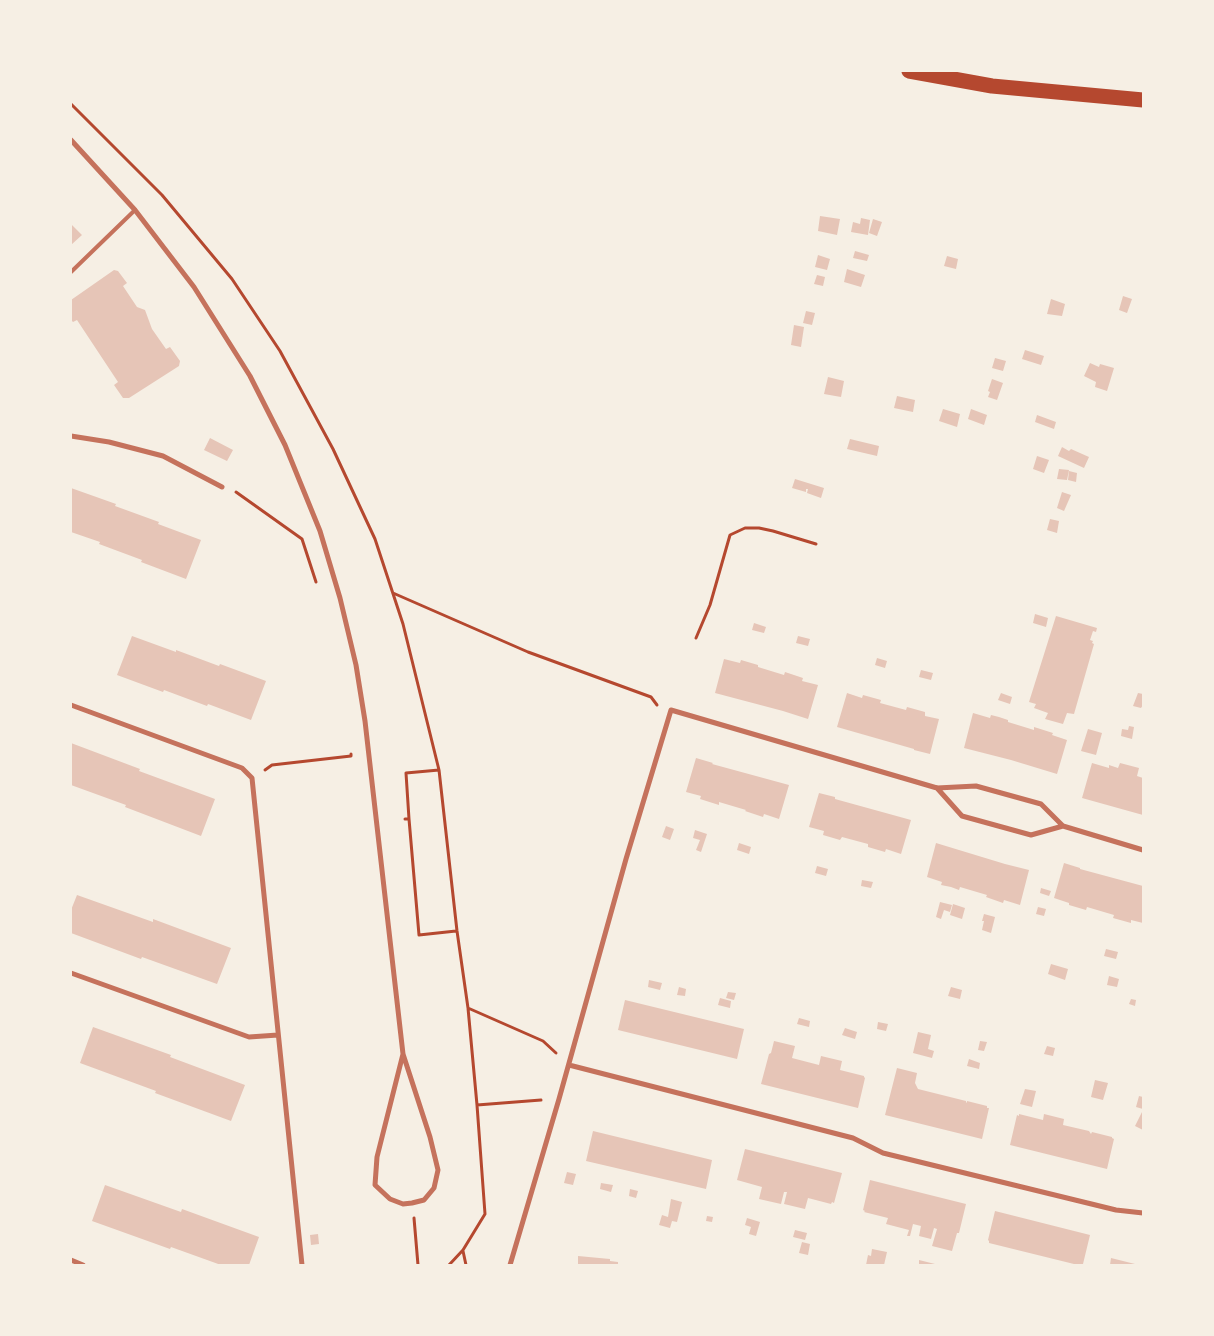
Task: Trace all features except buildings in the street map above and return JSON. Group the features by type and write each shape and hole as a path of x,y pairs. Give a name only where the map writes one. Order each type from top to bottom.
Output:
{"highway":[{"path":"909,71 992,86 1143,100"}],"street":[{"path":"71,140 135,210 194,287 250,376 285,445 320,531 340,598 356,665 367,739 403,1054 430,1137 438,1170 434,1188 424,1200 403,1204 390,1199 375,1185 376,1157 403,1054"},
{"path":"71,436 109,442 163,456 222,487"},
{"path":"71,705 242,768 252,778 302,1265"},
{"path":"510,1265 560,1099 626,858 671,710 937,788 976,786 1041,804 1063,826 1143,850"},
{"path":"937,788 962,816 1031,835 1063,826"},
{"path":"71,974 249,1037 278,1035"},
{"path":"569,1065 852,1138 883,1153 1116,1210 1143,1212"},
{"path":"71,1260 84,1265"}],"lane":[{"path":"71,272 135,210"}],"path":[{"path":"222,487 228,486 302,539 317,586"},
{"path":"696,638 710,605 730,535 745,528 759,528 816,544"},
{"path":"393,593 528,652 651,697 668,719"},
{"path":"272,765 352,756 350,747"},
{"path":"439,770 406,773 407,819 419,935 456,930"},
{"path":"468,1008 543,1041 569,1065"},
{"path":"477,1105 560,1099"},
{"path":"412,1203 418,1265"},
{"path":"463,1250 466,1265"}]}
